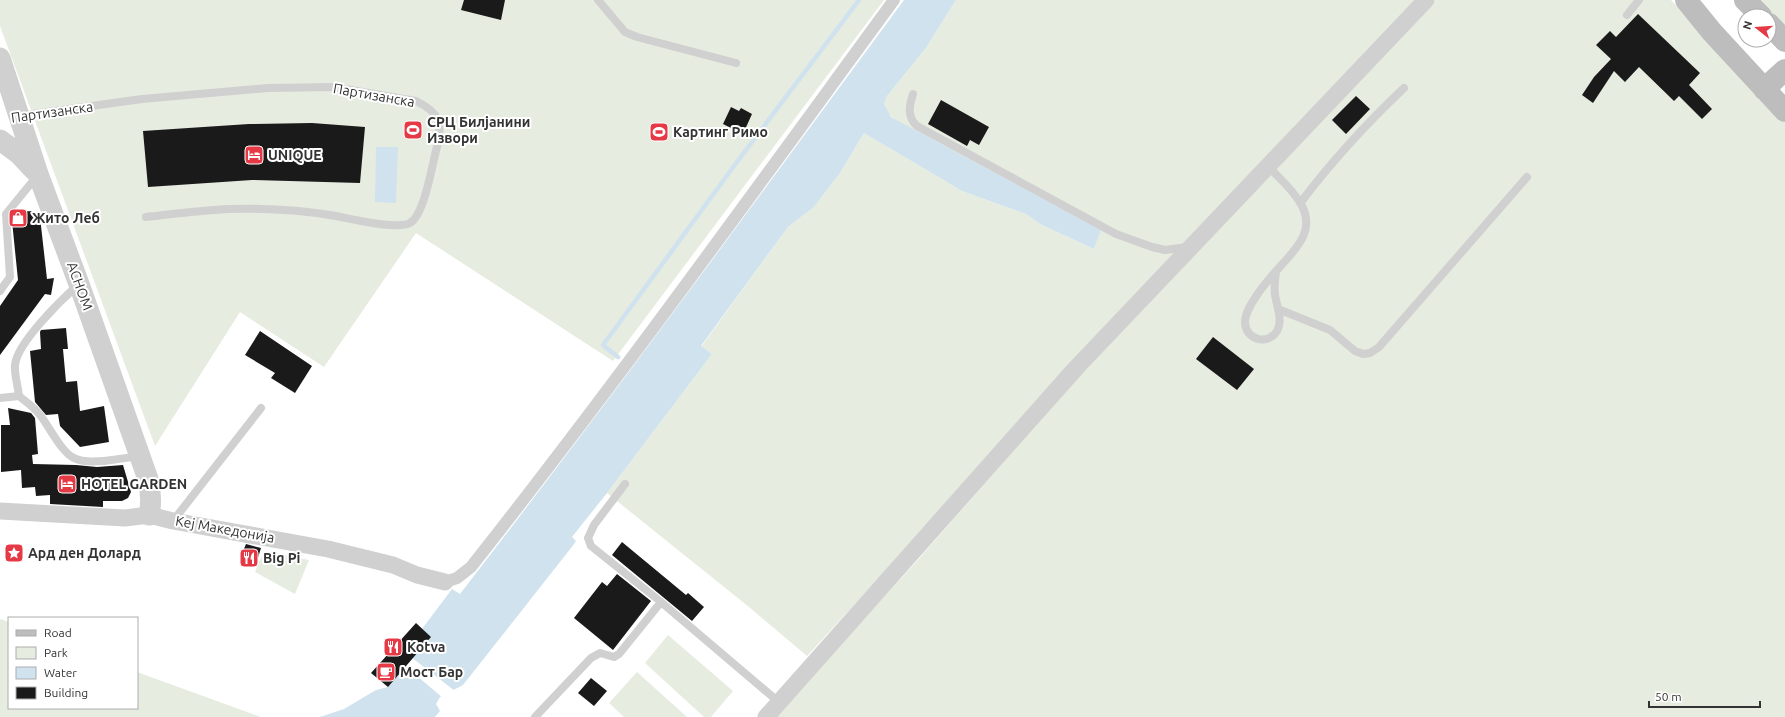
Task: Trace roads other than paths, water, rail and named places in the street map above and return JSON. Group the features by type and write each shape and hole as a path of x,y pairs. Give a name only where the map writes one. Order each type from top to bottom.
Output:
{"main road":[{"path":"1686,0 1712,32 1785,111"},
{"path":"1745,0 1753,8"},
{"path":"1777,32 1785,41"},
{"path":"1764,89 1785,70"}],"street":[{"path":"445,582 457,578 471,567 535,486 663,316 894,0"},
{"path":"766,717 1076,368 1194,246 1426,0"},
{"name":"АСНОМ","path":"0,58 9,118 38,174 140,456 151,492 151,506 149,515"},
{"path":"0,140 19,154 38,174"},
{"name":"Кеј Македонија","path":"0,511 125,518 149,515 173,521 328,549 393,565 417,575 445,582"}],"lane":[{"path":"598,0 624,32 637,38 736,62"},
{"path":"1627,15 1639,0"},
{"name":"Партизанска","path":"9,118 142,100 268,88 333,87 416,101 427,106 437,116 440,132 426,191 419,212 416,218 410,223 395,226 321,214 275,209 229,209 146,217"},
{"path":"1301,202 1354,138 1404,88"},
{"path":"913,94 909,110 911,117 918,126 1116,234 1132,241 1165,250 1177,250 1194,246"},
{"path":"1268,167 1301,202 1307,225 1303,239 1294,251 1276,271 1257,295 1246,315 1245,324 1251,335 1257,339 1264,340 1272,337 1278,330 1280,322 1274,284 1276,271"},
{"path":"0,290 10,277 6,214 38,174"},
{"path":"1278,309 1330,330 1355,351 1363,354 1370,353 1379,347 1526,177"},
{"path":"79,284 60,300 36,328 17,356 15,366 19,396 39,413 64,448 74,458 85,461 101,461 140,456"},
{"path":"0,398 19,396"},
{"path":"173,521 261,408"},
{"path":"625,484 594,525 588,542 594,550 662,602 780,703"},
{"path":"535,717 591,658 600,653 614,657 619,654 662,602"}],"water":[{"path":"904,0 956,0 926,48 887,96 884,104 891,117 1101,230 1094,249 1040,224 1026,214 962,191 864,133 840,173 814,207 788,227 701,346 712,354 572,537 576,541 571,548 463,685 440,697 436,704 440,711 435,717 320,717 344,709 376,690 388,687 430,637 422,629 452,589 460,594 516,521 684,298"},
{"path":"376,147 398,147 396,203 375,202"}],"waterway":[{"path":"618,357 603,345 734,166 859,0"}],"place":[{"name":"СРЦ Билјанини Извори","path":"413,130"},
{"name":"Картинг Римо","path":"659,132"},
{"name":"UNIQUE","path":"254,155"},
{"name":"Жито Леб","path":"18,218"},
{"name":"HOTEL GARDEN","path":"67,484"},
{"name":"Ард ден Долард","path":"14,553"},
{"name":"Big Pi","path":"249,558"},
{"name":"Kotva","path":"393,647"},
{"name":"Мост Бар","path":"386,672"}]}
